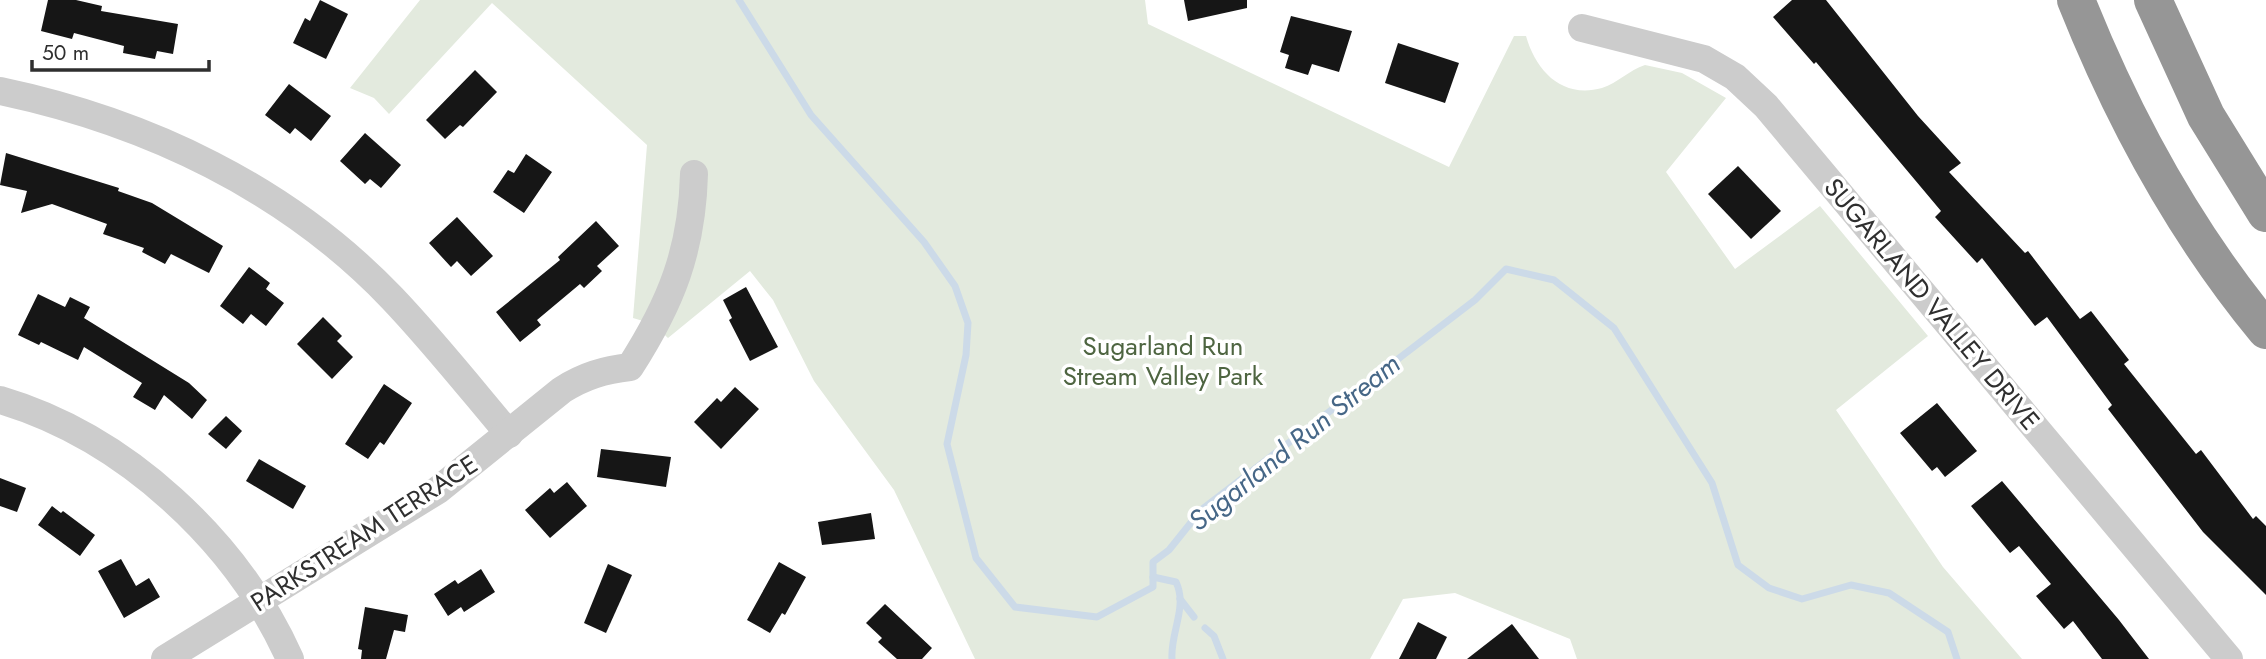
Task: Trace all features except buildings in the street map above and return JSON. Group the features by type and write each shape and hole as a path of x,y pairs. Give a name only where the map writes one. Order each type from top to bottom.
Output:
{"highway":[{"path":"2076,0 2141,142 2177,207 2266,330"},
{"path":"2153,0 2206,116 2266,213"},
{"path":"2174,0 2206,116"}],"street":[{"name":"SUGARLAND VALLEY DRIVE","path":"1582,28 1704,59 1735,77 1766,106 2229,659"},
{"path":"0,92 51,102 116,122 182,149 280,204 349,258 393,298 509,434"},
{"name":"PARKSTREAM TERRACE","path":"165,659 438,490 562,390 605,369 630,367 659,322 680,268 693,220 694,174"},
{"path":"0,400 66,428 112,454 157,487 198,524 226,556 258,602 290,659"}],"green space":[{"name":"Sugarland Run Stream Valley Park","path":"420,0 1145,0 1148,24 1449,167 1514,36 1526,36 1530,49 1544,71 1563,86 1575,89 1602,88 1645,65 1682,73 1726,98 1666,172 1735,269 1820,206 1928,336 1836,410 1943,567 2022,659 1577,659 1570,639 1455,593 1403,599 1370,659 975,659 894,490 814,381 773,300 750,271 668,338 653,324 633,318 647,145 492,3 389,114 374,98 350,88"}],"waterway":[{"name":"Sugarland Run Stream","path":"739,0 811,115 924,242 955,286 968,323 966,355 947,444 976,558 1015,607 1097,617 1153,587 1153,562 1169,550 1201,510 1475,300 1506,269 1554,280 1614,328 1712,483 1738,565 1769,588 1802,599 1851,585 1889,593 1948,632 1957,659"},
{"path":"1153,577 1176,582 1179,591 1172,659"},
{"path":"1180,599 1194,617"},
{"path":"1205,628 1214,636 1223,659"}]}
